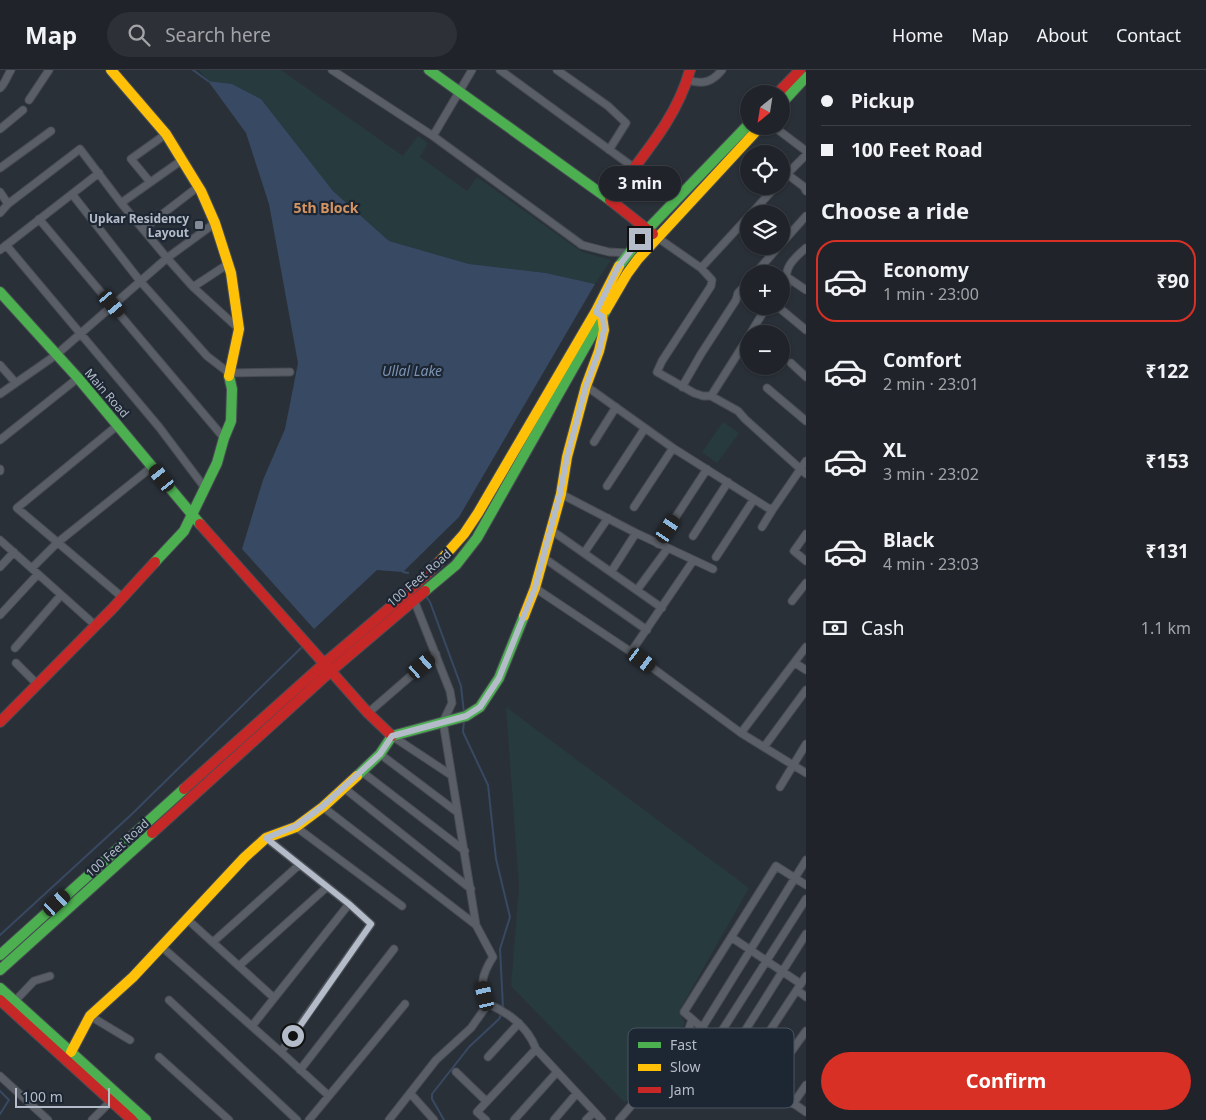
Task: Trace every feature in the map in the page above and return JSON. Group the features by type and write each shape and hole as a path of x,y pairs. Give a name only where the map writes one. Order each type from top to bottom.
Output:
{"street":[{"path":"0,88 4,85 11,70"},
{"path":"30,100 49,70"},
{"path":"0,722 184,531 217,463 231,421 232,389 229,373 239,329 228,264 215,223 199,186 166,134 111,70"},
{"path":"332,70 433,136 582,245 609,252 629,253"},
{"path":"429,70 610,200 700,268 712,280 711,286 662,361 657,372 682,387 703,396 711,396 738,411 803,472"},
{"path":"433,136 472,70"},
{"path":"500,70 633,167"},
{"path":"557,70 608,106 626,123 609,150"},
{"path":"610,200 660,133 680,100 689,75 699,84 717,76 722,70"},
{"path":"786,85 800,70"},
{"path":"790,94 806,77"},
{"path":"0,128 23,110"},
{"path":"0,168 51,131"},
{"name":"100 Feet Road","path":"0,955 328,666 456,565 477,538 599,314 618,267 648,230 740,133"},
{"path":"150,182 131,159 166,134"},
{"name":"100 Feet Road","path":"0,970 447,555 467,532 599,314 627,274 638,259 753,135"},
{"path":"785,135 806,151"},
{"path":"0,213 8,204 80,149 121,203 167,258 193,287 239,329"},
{"path":"790,171 806,155"},
{"path":"121,203 182,160"},
{"path":"100,173 3,248 80,332 159,427 205,488"},
{"path":"790,176 804,187 806,191"},
{"path":"143,229 199,186"},
{"path":"0,192 8,204"},
{"path":"72,194 140,281 207,356 229,373 290,372"},
{"path":"759,205 768,195"},
{"path":"790,234 806,216"},
{"path":"40,219 224,438"},
{"path":"0,394 56,355 112,304 167,258 215,223"},
{"path":"700,268 740,226"},
{"path":"790,266 806,248"},
{"path":"763,265 771,255"},
{"path":"193,287 228,264"},
{"path":"790,279 806,290"},
{"path":"682,387 740,291"},
{"name":"Main Road","path":"2,300 78,378 192,514 368,713 392,736"},
{"path":"71,1052 90,1016 133,977 244,858 266,838 296,826 323,806 380,754 392,736 466,716 480,707 499,678 535,588 560,494 567,457 586,386 604,330 599,314"},
{"path":"788,315 806,330"},
{"path":"711,396 740,349"},
{"path":"791,363 806,377"},
{"path":"0,365 16,382"},
{"path":"0,440 78,378"},
{"path":"586,386 673,448 768,508 773,509"},
{"path":"767,388 806,421"},
{"path":"594,442 616,407"},
{"path":"118,425 17,508 122,597"},
{"path":"607,486 645,428"},
{"path":"634,507 673,448"},
{"path":"762,528 773,509 803,472 806,462"},
{"path":"32,568 57,543 153,466"},
{"path":"658,544 707,469"},
{"path":"693,536 728,482"},
{"path":"560,494 658,544 713,569"},
{"path":"716,557 754,499"},
{"path":"584,553 608,518"},
{"path":"551,530 662,608"},
{"path":"611,572 636,533"},
{"path":"806,534 794,551 806,560"},
{"path":"0,540 95,625"},
{"path":"637,590 668,548"},
{"path":"0,567 14,552"},
{"path":"544,558 646,630"},
{"path":"631,652 694,561"},
{"path":"0,615 38,574"},
{"path":"792,601 806,583"},
{"path":"535,588 631,652 741,733 806,773"},
{"path":"15,648 62,595"},
{"path":"420,595 452,703 444,722 451,775 476,925 493,957 484,972 483,987 488,1004 503,1011 519,1023 529,1034 536,1049 602,1120"},
{"path":"741,733 806,646"},
{"path":"368,713 436,654"},
{"path":"16,662 37,684"},
{"path":"794,663 806,670"},
{"path":"764,747 806,690"},
{"path":"392,736 451,775"},
{"path":"780,787 806,744"},
{"path":"380,754 457,812"},
{"path":"361,771 464,851"},
{"path":"344,788 471,889"},
{"path":"323,806 476,925"},
{"path":"296,826 402,906"},
{"path":"266,838 349,904 371,924 281,1052"},
{"path":"806,860 795,878 750,950 702,1028 684,1012 776,866 795,878 806,885"},
{"path":"213,942 299,865"},
{"path":"240,966 327,887"},
{"path":"724,1028 806,899"},
{"path":"252,1026 273,997 349,904"},
{"path":"187,919 273,997"},
{"path":"747,1028 806,934"},
{"path":"731,937 782,972 799,987 806,997"},
{"path":"162,947 328,1096"},
{"path":"300,1070 394,949"},
{"path":"15,1001 34,981 50,976"},
{"path":"772,1028 806,976"},
{"path":"0,988 71,1052 132,1120"},
{"path":"0,1000 114,1098 146,1120"},
{"path":"169,1000 296,1120"},
{"path":"310,1120 405,1004"},
{"path":"389,1120 436,1060 472,1028 488,1004"},
{"path":"90,1016 130,1040"},
{"path":"689,1028 692,1020"},
{"path":"488,1057 519,1023"},
{"path":"794,1048 806,1031"},
{"path":"486,1120 476,1112 536,1049"},
{"path":"160,1057 229,1120"},
{"path":"456,1072 486,1101"},
{"path":"514,1120 557,1072"},
{"path":"0,1076 48,1120"},
{"path":"806,1086 794,1104 806,1112"},
{"path":"410,1093 434,1120"},
{"path":"554,1120 577,1093"},
{"path":"92,1120 114,1098"},
{"path":"619,1120 629,1108"},
{"path":"586,1120 594,1112"}],"green space":[{"path":"199,70 281,70 403,156 418,136 428,143 420,157 467,191 477,177 582,252 611,260 595,284 546,273 469,264 389,241 333,191 261,99 232,84 208,81"},
{"path":"723,422 739,433 717,463 702,452"},
{"path":"506,707 749,888 679,1011 685,1024 682,1028 628,1028 628,1099 625,1103 511,986 519,887"}],"water":[{"name":"Ullal Lake","path":"208,81 232,84 261,99 333,191 389,241 469,264 546,273 595,284 459,517 403,572 377,570 314,629 242,549 263,480 285,429 298,363 269,204 246,133"}],"waterway":[{"path":"193,70 208,81"},
{"path":"403,572 408,573"},
{"path":"425,595 430,602 461,686 464,713"},
{"path":"0,935 132,814 301,648"},
{"path":"464,720 463,732 488,785 496,859 510,917 500,949 503,1008"},
{"path":"444,1120 432,1099 432,1094 469,1047 499,1019 502,1013"},
{"path":"0,1091 9,1100 0,1114"}],"traffic: fast":[{"path":"429,70 610,200"},
{"path":"790,94 806,77"},
{"path":"619,266 648,229 740,133"},
{"path":"0,292 78,378 200,524"},
{"path":"425,591 456,565 477,538 606,310"},
{"path":"155,562 184,531 217,463 231,421 232,389 229,376"},
{"path":"357,776 380,754 392,736 466,716 480,707 499,678 524,616"},
{"path":"0,955 184,789"},
{"path":"0,970 152,833"},
{"path":"0,988 146,1120"}],"traffic: slow":[{"path":"111,70 166,134 201,191 215,223 231,273 239,329 229,376"},
{"path":"606,310 638,259 753,135"},
{"path":"440,561 464,534 478,513 596,311 619,266"},
{"path":"524,616 535,588 561,494 567,457 586,386 599,351 604,330 602,316"},
{"path":"71,1052 90,1016 133,977 244,858 266,838 296,827 323,807 357,776"}],"traffic: jam":[{"path":"653,234 610,200 645,154 676,106 690,70"},
{"path":"786,85 800,70"},
{"path":"200,524 368,713 392,736"},
{"path":"184,789 327,661 408,592 440,561"},
{"path":"0,722 112,609 155,562"},
{"path":"152,833 332,670 425,591"},
{"path":"0,1000 132,1120"}],"place":[{"name":"Upkar Residency Layout","path":"199,225"}],"district":[{"name":"5th Block","path":"326,207"}],"route":[{"path":"293,1036 371,924 349,904 266,838 296,826 323,806 380,754 392,736 466,716 480,707 499,678 535,588 586,386 599,351 604,330 603,317 596,312 618,267 640,239"}]}
